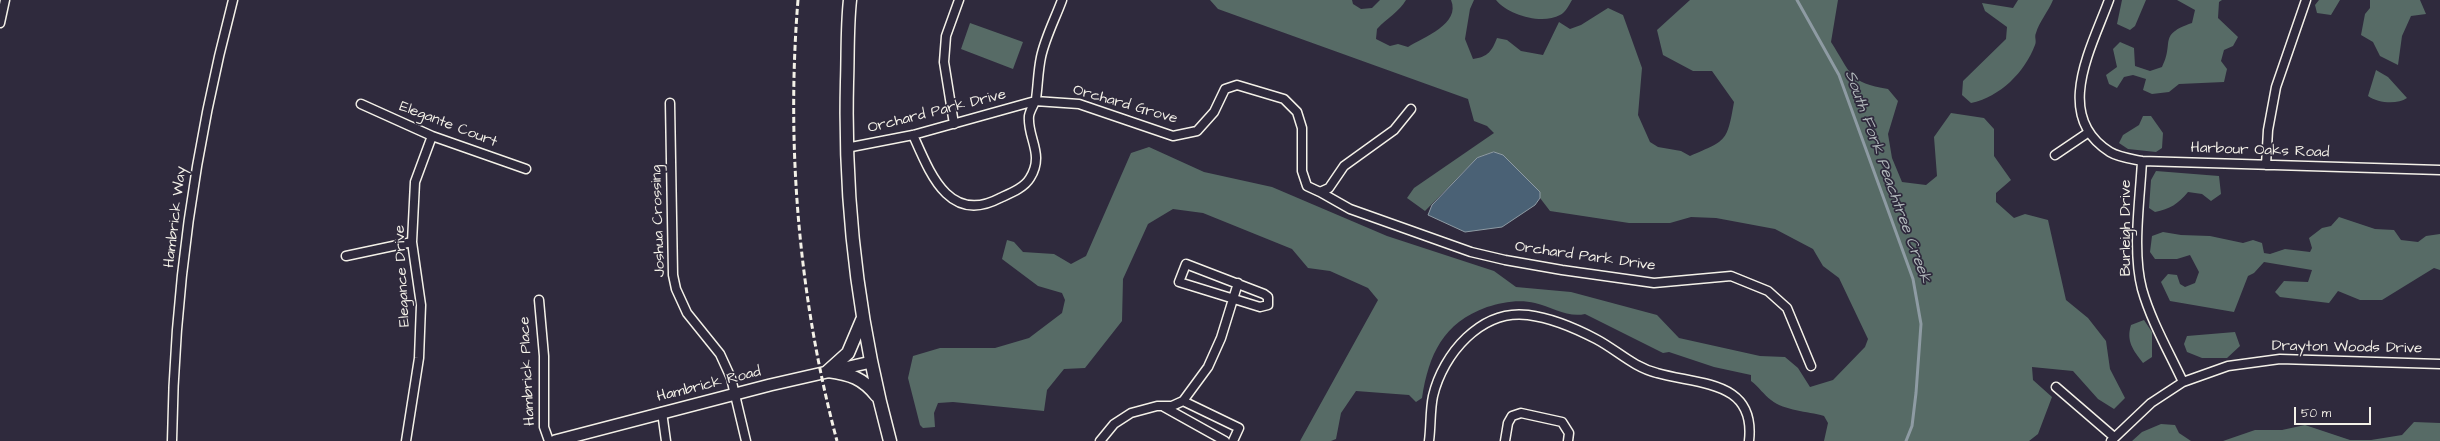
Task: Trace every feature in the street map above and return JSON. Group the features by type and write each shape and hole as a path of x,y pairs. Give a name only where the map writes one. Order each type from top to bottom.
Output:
{"main road":[{"path":"850,0 846,148 851,234 862,318 890,441"},
{"path":"828,371 848,353 862,318"},
{"path":"828,371 858,377 870,387 879,398"}],"street":[{"path":"0,23 5,0"},
{"name":"Hambrick Way","path":"172,441 173,374 198,152 215,68 233,0"},
{"path":"954,124 944,62 946,36 959,0"},
{"path":"913,135 938,183 955,202 969,205 989,204 1021,188 1030,178 1036,153 1029,116 1035,101 1041,57 1062,0"},
{"name":"Harbour Oaks Road","path":"2109,0 2080,83 2079,102 2089,132 2097,142 2111,153 2142,161 2440,170"},
{"path":"2266,165 2268,130 2276,87 2306,0"},
{"name":"Orchard Grove","path":"1035,101 1079,104 1173,136 1198,131 1214,112 1225,89 1237,85 1284,99 1297,112 1302,128 1302,171 1307,186 1320,192"},
{"name":"Orchard Park Drive","path":"846,148 913,135 1035,101"},
{"name":"Joshua Crossing","path":"670,103 673,275 676,289 687,313 720,354 731,378 746,441"},
{"name":"Elegante Court","path":"361,104 432,136 526,169"},
{"path":"1320,192 1329,188 1344,166 1394,130 1411,109"},
{"path":"2055,155 2089,132"},
{"name":"Elegance Drive","path":"406,441 419,358 421,305 412,242 415,182 432,136"},
{"name":"Burleigh Drive","path":"2142,161 2138,224 2138,264 2142,288 2148,308 2183,382"},
{"name":"Orchard Park Drive","path":"1320,192 1350,209 1471,252 1505,260 1654,283 1731,276 1768,291 1787,308 1811,366"},
{"path":"346,256 412,242"},
{"path":"1186,264 1264,294 1268,297 1268,305 1260,307 1231,299 1179,282 1186,264"},
{"path":"1100,441 1114,424 1131,413 1163,406 1172,406 1183,401 1208,367 1220,338 1231,299 1238,283"},
{"name":"Hambrick Place","path":"539,300 544,356 544,427 548,441"},
{"path":"1429,441 1433,396 1450,356 1472,331 1498,318 1527,315 1559,322 1598,340 1638,366 1648,370 1676,378 1710,383 1738,398 1748,413 1751,426 1749,441"},
{"name":"Drayton Woods Drive","path":"2113,439 2151,403 2183,382 2228,366 2280,359 2440,364"},
{"name":"Hambrick Road","path":"554,441 734,394 871,362"},
{"path":"2056,387 2113,439"},
{"path":"1183,401 1239,428 1233,441"},
{"path":"1163,406 1225,441"},
{"path":"662,412 666,441"},
{"path":"1505,441 1508,423 1512,416 1521,413 1562,422 1569,433 1568,441"}],"green space":[{"path":"1210,0 1352,0 1353,4 1361,9 1372,8 1380,0 1406,0 1400,8 1377,29 1376,39 1390,46 1398,44 1408,47 1439,29 1446,23 1451,16 1453,8 1451,0 1474,0 1470,9 1465,39 1473,59 1482,57 1489,53 1497,38 1507,40 1521,51 1543,55 1559,22 1570,29 1581,25 1608,8 1623,15 1642,68 1638,115 1650,142 1658,147 1681,151 1690,156 1712,146 1723,138 1727,132 1734,102 1712,71 1693,71 1663,55 1657,30 1690,0 1838,0 1831,42 1852,75 1858,80 1875,87 1888,89 1898,101 1888,134 1892,158 1902,182 1926,185 1937,176 1934,137 1951,113 1984,118 1994,129 1994,156 2011,180 1996,193 1996,202 2014,218 2025,214 2048,220 2066,300 2088,318 2106,341 2110,369 2125,398 2114,409 2098,399 2073,371 2032,367 2033,380 2052,397 2038,434 2029,441 1824,441 1828,423 1824,416 1789,409 1777,404 1768,398 1751,381 1751,375 1714,367 1669,352 1663,353 1585,314 1572,315 1535,303 1517,301 1505,302 1487,307 1459,322 1449,331 1434,354 1429,367 1422,398 1416,402 1409,395 1356,391 1341,413 1336,439 1331,441 1300,441 1378,300 1368,288 1330,271 1308,268 1292,249 1203,213 1173,209 1148,224 1123,279 1122,321 1085,368 1064,369 1047,390 1044,411 953,402 938,403 934,413 935,427 923,428 920,425 908,378 913,356 940,348 995,348 1029,338 1062,313 1065,300 1062,293 1038,286 1002,259 1007,240 1014,242 1023,252 1054,254 1071,264 1086,256 1131,153 1149,147 1204,172 1272,187 1387,236 1494,271 1516,287 1571,292 1657,315 1679,338 1760,356 1785,357 1798,368 1810,387 1833,380 1865,347 1868,339 1839,278 1823,266 1813,249 1775,229 1716,218 1691,217 1670,223 1629,223 1550,211 1540,198 1540,192 1494,152 1477,158 1425,211 1407,198 1414,188 1494,133 1487,126 1474,121 1468,99 1218,9"},
{"path":"1496,0 1572,0 1562,14 1553,18 1535,19 1517,14 1501,5"},
{"path":"2018,0 2053,0 2035,34 2036,44 2031,55 2018,74 1992,95 1971,103 1962,95 1963,81 2006,39 2007,27 1985,11 1982,3 2013,8"},
{"path":"2122,0 2146,0 2135,26 2130,30 2117,24"},
{"path":"2177,0 2222,0 2219,2 2218,18 2238,37 2233,46 2224,50 2221,61 2227,69 2224,82 2179,84 2169,92 2152,94 2143,90 2146,79 2133,75 2124,77 2117,88 2109,84 2106,75 2117,67 2113,49 2120,42 2134,48 2135,66 2150,71 2162,67 2166,58 2171,36 2174,31 2192,23 2195,10"},
{"path":"2319,0 2340,0 2331,15 2317,13 2315,5"},
{"path":"2370,0 2420,0 2426,14 2411,16 2402,36 2398,65 2380,56 2373,42 2361,35 2365,14 2370,8"},
{"path":"970,23 1023,42 1013,69 961,49"},
{"path":"2376,70 2388,77 2407,98 2398,102 2382,102 2368,96"},
{"path":"2143,116 2151,116 2163,133 2162,148 2156,152 2128,149 2119,143 2123,135 2139,125"},
{"path":"2156,171 2219,176 2221,194 2211,201 2202,194 2188,192 2181,200 2173,205 2155,212 2149,208 2151,180"},
{"path":"2339,217 2375,229 2394,230 2401,240 2418,242 2426,236 2440,234 2440,270 2434,268 2382,300 2360,300 2338,291 2329,303 2280,297 2275,292 2284,281 2308,282 2312,270 2264,262 2254,273 2248,276 2234,312 2170,301 2161,282 2168,274 2177,275 2180,284 2185,287 2195,283 2199,272 2190,255 2177,259 2155,259 2150,252 2152,236 2163,232 2181,235 2210,236 2243,243 2253,240 2262,243 2264,253 2270,254 2285,249 2310,252 2312,248 2309,238 2322,228 2331,226"},
{"path":"2144,320 2152,332 2152,357 2143,363 2133,349 2129,336 2131,325"},
{"path":"2235,332 2240,346 2227,358 2202,358 2187,352 2184,344 2187,336"},
{"path":"2414,422 2440,423 2440,441 2223,441 2255,430 2282,430 2305,425 2350,440 2371,440 2402,435"},
{"path":"2161,424 2175,425 2179,433 2191,441 2132,441 2142,432"}],"water":[{"path":"1494,152 1503,155 1540,192 1540,198 1535,205 1502,227 1465,232 1428,215 1432,205 1477,158"}],"waterway":[{"name":"South Fork Peachtree Creek","path":"1797,0 1839,75 1913,279 1921,324 1912,426 1906,441"}],"railway":[{"path":"798,0 794,111 795,167 799,222 813,333 837,441"}]}
